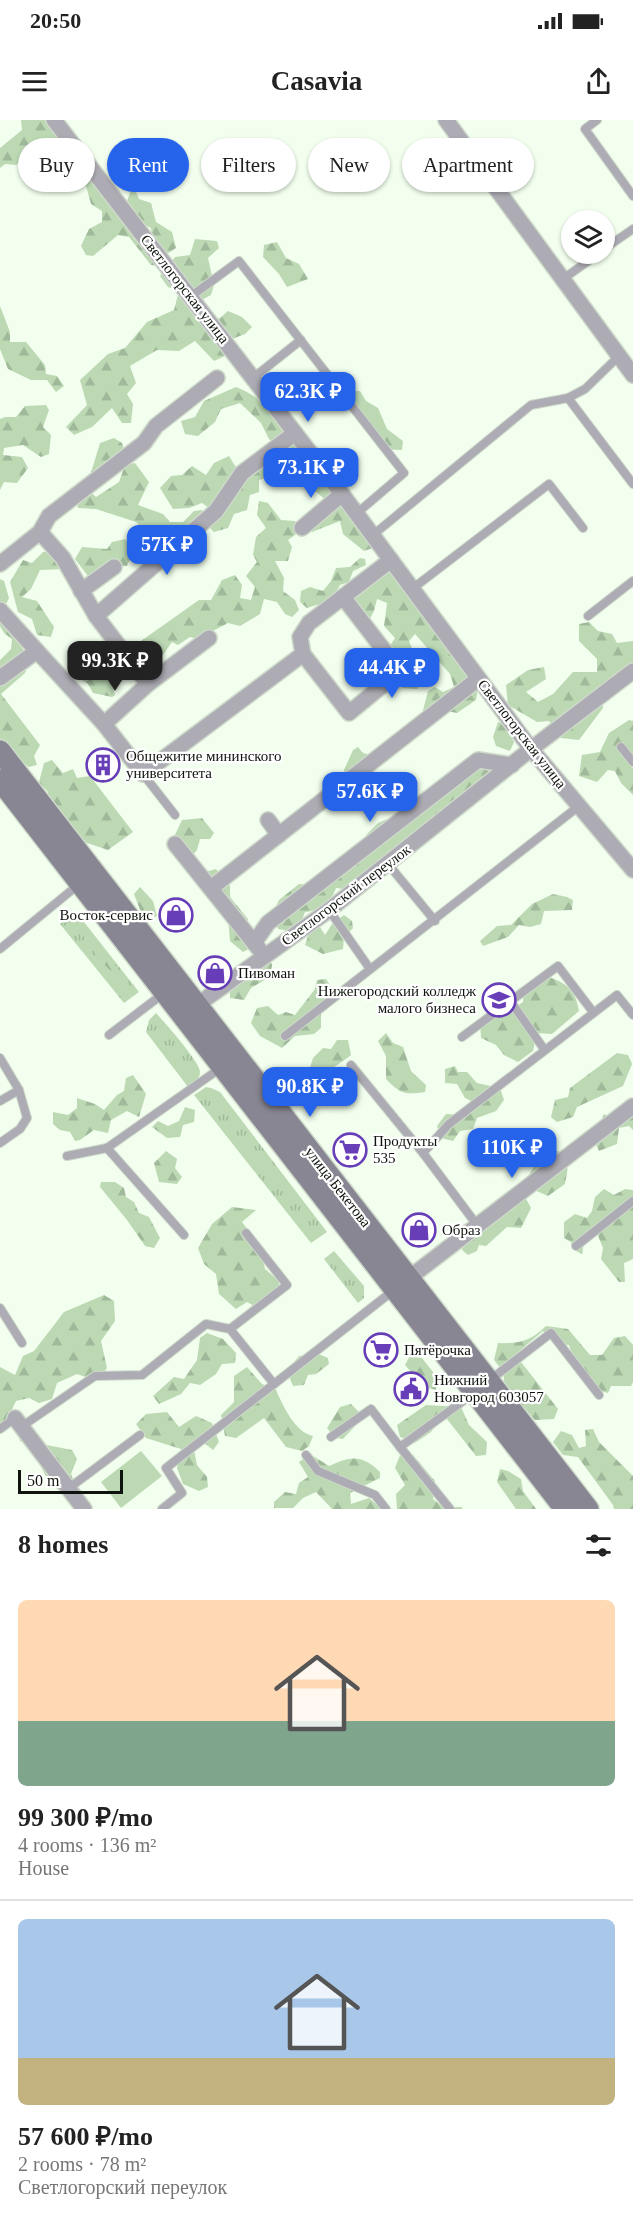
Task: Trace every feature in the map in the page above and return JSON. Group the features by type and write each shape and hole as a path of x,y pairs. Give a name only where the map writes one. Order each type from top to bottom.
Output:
{"main road":[{"name":"улица Бекетова","path":"0,751 165,992 402,1283"},
{"name":"улица Бекетова","path":"0,780 198,1005 402,1283 482,1387 565,1509"},
{"name":"улица Бекетова","path":"482,1387 588,1509"}],"street":[{"name":"Светлогорская улица","path":"54,120 342,494 531,749 579,806 630,860"},
{"path":"446,120 628,364"},
{"path":"0,564 40,532 49,516 144,443 156,426 217,378"},
{"path":"96,616 216,511 242,473 295,433"},
{"path":"302,528 342,494"},
{"path":"40,532 63,558 96,616 148,684"},
{"path":"343,597 400,671 349,713 303,654 300,637 309,622 391,560"},
{"path":"81,591 114,567"},
{"path":"0,610 104,724 143,774 303,654"},
{"path":"104,724 148,684 209,639"},
{"path":"0,678 38,651"},
{"name":"Светлогорский переулок","path":"198,1005 329,910 633,671"},
{"path":"211,888 478,679"},
{"path":"255,943 268,923 478,760 512,765"},
{"path":"268,820 279,834"},
{"path":"175,844 264,956"},
{"path":"402,1283 632,1108"},
{"path":"18,1423 84,1509"}],"lane":[{"path":"597,120 585,129 633,196"},
{"path":"615,241 633,229"},
{"path":"190,297 239,261 404,472 356,514"},
{"path":"563,279 584,264"},
{"path":"253,378 301,340"},
{"path":"373,535 531,405 568,398 628,364"},
{"path":"568,398 633,484"},
{"path":"412,589 549,484 583,528"},
{"path":"588,616 633,581"},
{"path":"621,747 633,762"},
{"path":"143,774 175,815"},
{"path":"285,1036 435,921 579,806"},
{"path":"388,864 435,921"},
{"path":"0,949 87,878"},
{"path":"329,910 370,969"},
{"path":"462,1037 558,966 593,1012"},
{"path":"109,1035 165,992"},
{"path":"423,1153 449,1124 617,994 633,1015"},
{"path":"511,1002 543,1049"},
{"path":"0,1058 19,1090 27,1118 20,1129 0,1143"},
{"path":"351,1065 423,1153 477,1225"},
{"path":"67,1156 107,1148 224,1066"},
{"path":"0,1101 19,1090"},
{"path":"107,1148 184,1235"},
{"path":"576,1246 633,1201"},
{"path":"230,1329 287,1285 246,1233"},
{"path":"162,1509 182,1493 166,1468 402,1283"},
{"path":"0,1308 22,1343"},
{"path":"0,1429 18,1423 95,1376 142,1375 206,1324 230,1329 274,1384"},
{"path":"400,1447 551,1333 599,1395"},
{"path":"331,1437 371,1409 450,1509"},
{"path":"69,1488 140,1435"},
{"path":"306,1455 318,1471 375,1495 386,1509"}],"green space":[{"path":"21,120 46,120 59,138 18,138 18,164 5,164 0,168 0,148 22,130"},
{"path":"95,184 159,266 151,265 129,237 118,235 93,256 86,255 81,246 89,229 102,222 102,211 91,204 88,192 95,192"},
{"path":"130,192 136,192 139,199 151,203 156,222 172,232 176,248 167,254 153,245 151,228 136,220 133,208 127,201"},
{"path":"195,239 217,241 219,248 208,258 214,285 211,295 198,302 203,320 220,318 228,311 242,317 252,327 245,334 227,341 225,356 214,361 195,341 179,351 157,350 130,366 136,383 127,394 133,404 131,423 122,423 112,408 92,427 74,435 66,427 87,405 80,380 108,354 125,348 147,322 174,310 179,291 168,287 160,276 175,257 190,255"},
{"path":"277,242 286,258 299,264 308,279 287,287 279,274 263,257 264,245"},
{"path":"0,306 10,332 10,342 26,342 45,365 46,374 57,376 64,386 56,392 47,380 31,380 8,369 0,349"},
{"path":"236,387 262,401 273,411 320,468 324,457 336,451 348,463 353,478 339,485 376,547 364,551 343,534 340,521 312,532 307,523 328,502 308,485 293,463 281,459 284,449 269,439 261,423 240,403 221,409 215,422 198,436 185,434 181,421 195,417 204,401"},
{"path":"347,391 360,391 366,401 378,408 387,429 403,441 402,450 382,449 345,401"},
{"path":"46,405 49,410 43,427 51,435 49,454 41,457 23,445 4,448 3,455 22,457 28,468 17,483 4,482 0,490 0,419 16,417 25,406"},
{"path":"114,438 122,443 125,452 90,476 100,443"},
{"path":"229,456 237,469 271,458 280,470 272,477 259,480 259,492 250,495 247,510 234,514 228,528 214,532 206,524 209,508 202,503 189,508 173,509 160,488 171,476 182,475 192,466 206,475 214,463"},
{"path":"135,463 149,482 138,505 163,514 170,522 183,522 194,511 202,510 204,517 181,536 190,549 184,556 175,557 166,537 151,537 136,522 96,509 78,508 74,492 83,485 96,497 119,482 125,465"},
{"path":"259,501 268,503 281,520 295,521 299,532 288,540 292,547 288,561 275,561 284,578 283,591 295,600 299,610 292,617 285,614 277,602 264,599 260,614 240,626 228,623 198,639 190,637 178,645 172,642 163,655 145,658 139,652 141,641 199,600 211,600 222,580 235,575 242,585 240,598 251,600 255,587 246,576 257,562 253,555 256,537 266,528 257,515"},
{"path":"125,539 133,551 127,566 103,567 88,576 75,559 82,547 107,549 112,542"},
{"path":"55,551 64,569 40,570 31,589 22,597 37,601 54,627 51,637 37,635 32,619 18,612 10,582 23,560 32,563 43,552"},
{"path":"360,558 365,559 366,565 353,571 349,582 340,585 332,600 307,608 300,602 301,591 310,587 323,591 331,581 336,568 350,567"},
{"path":"392,566 458,638 452,648 480,678 476,700 457,713 446,711 436,722 422,714 428,691 435,687 443,692 454,687 450,674 415,634 409,641 424,678 417,689 403,688 391,675 389,647 395,638 384,626 387,603 377,599 367,624 352,606 359,581"},
{"path":"0,579 4,581 9,598 5,606 13,613 23,630 18,640 29,663 25,673 1,694 40,745 34,756 37,765 29,767 7,752 0,738 0,660 11,649 12,639 4,633 0,626"},
{"path":"589,622 598,631 612,634 617,643 633,641 633,681 623,670 614,674 610,683 600,688 603,708 579,740 561,738 549,721 537,722 508,705 506,685 528,670 544,667 546,679 526,692 538,702 553,694 573,672 597,672 597,659 579,641 579,624"},
{"path":"78,664 84,664 93,671 109,675 115,695 112,697 93,693 88,684 75,675"},
{"path":"629,720 633,721 631,766 633,768 633,795 621,783 615,771 608,770 597,782 579,776 582,755 600,752 609,733"},
{"path":"498,722 505,724 514,742 510,751 496,746 493,737"},
{"path":"358,747 363,753 375,756 369,770 373,781 344,800 341,796 349,784 344,770 353,750"},
{"path":"488,753 501,760 504,775 418,836 401,841 401,851 393,859 381,858 352,890 336,888 324,904 315,910 305,912 297,932 278,929 273,912 279,900 299,884 316,885 352,854 365,857 377,845 377,836 366,835 378,823 401,813 469,775"},
{"path":"52,760 63,773 73,769 77,778 90,776 133,832 108,850 75,839 46,804 48,792 39,782 44,763"},
{"path":"202,818 214,833 210,839 200,839 197,850 191,857 205,872 216,869 230,886 230,897 248,919 245,927 252,947 243,952 230,941 228,917 172,841 182,820"},
{"path":"140,887 153,901 157,916 149,919 142,915 134,894"},
{"path":"553,894 573,900 572,910 544,911 541,924 530,927 519,925 508,937 483,946 480,941 497,926 511,925 532,904"},
{"path":"344,915 352,921 353,928 344,937 343,949 323,954 305,945 311,927 320,927 325,935 332,924"},
{"path":"69,917 84,922 139,992 124,1003 60,924"},
{"path":"79,920 121,973 119,978 87,942 78,928"},
{"path":"268,959 272,964 271,976 251,988 244,1000 230,998 230,983 235,980 245,981 254,966"},
{"path":"543,975 563,983 571,991 575,996 579,1011 552,1034 537,1033 533,1051 518,1062 504,1055 496,1045 481,1038 480,1020 499,1008 512,1009 523,1002 524,987"},
{"path":"326,979 332,988 329,1007 321,1014 321,1028 314,1034 295,1036 282,1048 260,1036 251,1023 257,1008 268,1006 278,1015 286,1012 295,1015 315,989 317,980"},
{"path":"156,1013 198,1067 199,1077 188,1087 146,1032 149,1020"},
{"path":"386,1033 393,1043 403,1047 411,1071 426,1085 425,1092 404,1092 395,1088 386,1079 386,1056 378,1041"},
{"path":"337,1040 348,1040 351,1055 320,1080 307,1077 313,1058 323,1048 331,1049"},
{"path":"617,1053 628,1055 632,1064 623,1086 577,1107 573,1117 557,1122 551,1117 555,1100 568,1097 570,1088"},
{"path":"455,1066 458,1072 467,1072 477,1083 500,1088 504,1100 496,1111 477,1118 473,1129 460,1131 453,1141 441,1138 437,1126 446,1114 466,1115 473,1102 465,1098 457,1084 445,1083 445,1069"},
{"path":"133,1075 146,1094 139,1117 127,1111 111,1120 108,1133 94,1130 75,1141 70,1132 60,1130 53,1124 53,1112 68,1115 77,1108 77,1098 95,1104 104,1110 117,1095 124,1091 126,1078"},
{"path":"206,1087 220,1092 327,1232 311,1243 194,1095"},
{"path":"185,1107 195,1110 194,1122 183,1125 180,1137 167,1138 152,1127 158,1121 168,1126 179,1121"},
{"path":"604,1114 619,1122 633,1114 633,1130 629,1126 619,1128 617,1144 599,1151 594,1140"},
{"path":"555,1150 564,1156 568,1164 567,1173 565,1184 548,1196 532,1189 529,1175 539,1158 547,1160"},
{"path":"166,1151 177,1159 175,1168 182,1177 177,1184 159,1182 154,1163"},
{"path":"101,1182 115,1182 124,1188 126,1197 134,1202 139,1213 149,1217 160,1238 154,1248 145,1246 100,1187"},
{"path":"604,1189 614,1195 625,1189 633,1190 633,1259 624,1263 625,1282 619,1282 601,1259 603,1248 597,1233 586,1231 582,1254 572,1249 571,1242 564,1238 564,1222 575,1214 587,1218 592,1211 595,1197"},
{"path":"524,1195 531,1208 521,1228 507,1227 486,1246 479,1245 477,1251 468,1255 462,1250 466,1237"},
{"path":"232,1207 256,1210 242,1222 260,1245 265,1269 279,1281 279,1297 261,1310 247,1302 236,1309 219,1294 216,1274 204,1264 198,1248 212,1224"},
{"path":"334,1251 364,1286 364,1298 358,1303 324,1259"},
{"path":"104,1295 114,1301 115,1321 101,1341 107,1368 97,1381 77,1374 57,1383 52,1399 39,1403 29,1398 16,1401 8,1418 0,1425 0,1367 15,1375 23,1356 34,1351 64,1312"},
{"path":"546,1326 568,1329 590,1355 602,1355 614,1338 625,1336 633,1345 633,1382 631,1386 611,1386 608,1393 588,1388 577,1372 569,1345 556,1344 543,1331 517,1353 521,1362 558,1409 554,1419 535,1420 505,1388 503,1371 494,1360 498,1343 524,1340"},
{"path":"207,1333 223,1339 236,1353 235,1363 222,1364 216,1374 200,1385 190,1383 181,1394 159,1404 153,1396 174,1377 184,1379 197,1360 200,1338"},
{"path":"316,1353 328,1358 329,1364 316,1374 308,1375 304,1385 293,1386 287,1371 299,1356"},
{"path":"410,1356 422,1358 437,1377 436,1390 424,1387 405,1365"},
{"path":"247,1367 262,1384 276,1390 295,1424 313,1436 309,1446 302,1451 286,1447 264,1418 236,1438 225,1436 221,1415 234,1402 234,1376"},
{"path":"351,1404 359,1412 355,1426 343,1439 335,1438 327,1428 340,1407"},
{"path":"426,1405 461,1407 469,1425 487,1442 486,1455 476,1456 447,1419 438,1422 431,1432 415,1443 400,1437 397,1425"},
{"path":"167,1412 179,1427 196,1416 212,1423 219,1442 213,1450 201,1440 193,1445 197,1465 207,1477 208,1487 199,1491 183,1484 177,1468 181,1449 146,1438 136,1424 146,1414"},
{"path":"16,1426 37,1443 72,1450 77,1459 71,1474 77,1491 70,1496 54,1486 32,1450 20,1441"},
{"path":"593,1429 599,1442 633,1476 633,1509 614,1509 578,1457 563,1455 553,1442 561,1431 572,1435 579,1448 586,1446 585,1430"},
{"path":"141,1451 162,1476 121,1508 101,1482"},
{"path":"310,1454 329,1466 356,1458 374,1466 380,1472 380,1478 350,1493 351,1504 369,1498 382,1509 332,1509 316,1492 303,1498 293,1508 274,1508 274,1502 285,1492 296,1494 299,1483 308,1477 299,1462"},
{"path":"400,1455 413,1455 435,1481 433,1499 443,1507 463,1509 397,1509 396,1494 405,1485 395,1468"},
{"path":"500,1469 521,1479 523,1491 536,1509 516,1509 497,1482"}],"place":[{"name":"Общежитие мининского университета","path":"103,765"},
{"name":"Восток-сервис","path":"176,915"},
{"name":"Пивоман","path":"215,973"},
{"name":"Нижегородский колледж малого бизнеса","path":"499,1000"},
{"name":"Продукты 535","path":"350,1150"},
{"name":"Образ","path":"419,1230"},
{"name":"Пятёрочка","path":"381,1350"},
{"name":"Нижний Новгород 603057","path":"411,1389"}]}
